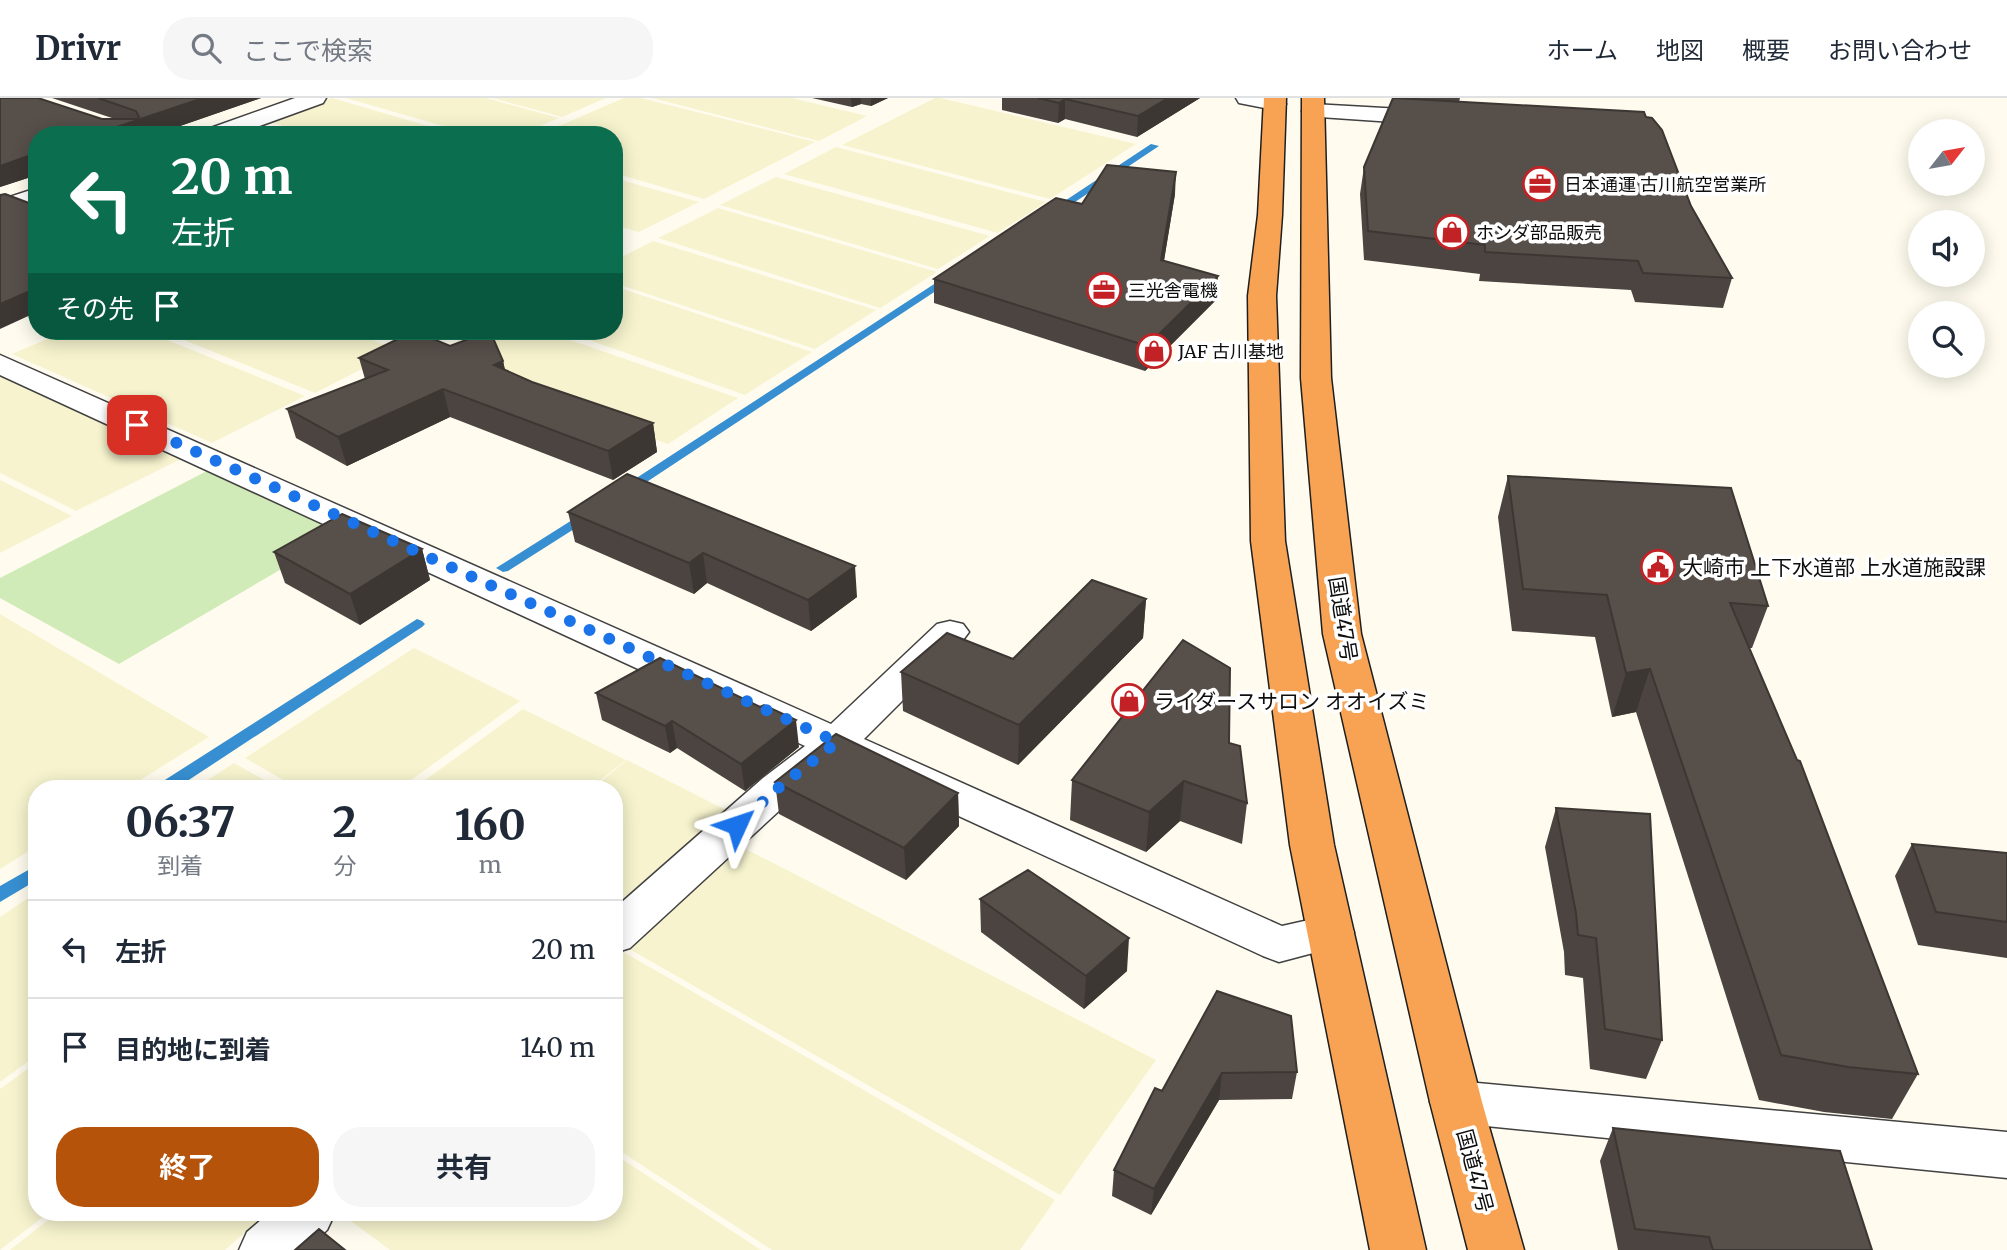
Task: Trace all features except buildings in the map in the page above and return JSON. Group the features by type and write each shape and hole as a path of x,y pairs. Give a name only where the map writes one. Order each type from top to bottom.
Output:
{"highway":[{"path":"1265,100 1270,215 1262,296 1268,541 1312,845 1398,1250"},
{"name":"国道47号","path":"1313,105 1316,378 1342,634 1456,1102 1496,1250"}],"street":[{"path":"238,126 315,98"},
{"path":"1313,105 1461,120"},
{"path":"2,206 28,198"},
{"path":"0,364 1279,944 1331,932"},
{"path":"623,928 778,788 837,742 950,632"},
{"path":"1456,1102 2007,1155"},
{"path":"267,1250 299,1221"}],"shaded area":[{"path":"332,98 428,126 283,126 267,121"},
{"path":"346,98 486,98 559,118 540,126 443,126"},
{"path":"493,98 606,98 562,117"},
{"path":"624,98 641,98 815,142 704,199 623,176 623,126 559,126"},
{"path":"652,98 792,98 867,116 819,141"},
{"path":"935,98 1136,144 1050,199 842,145"},
{"path":"836,147 1046,202 998,233 784,174"},
{"path":"776,177 990,236 938,269 720,205"},
{"path":"623,181 699,202 639,232 623,228"},
{"path":"718,208 937,272 880,308 658,238"},
{"path":"653,241 876,310 815,349 623,286 623,256"},
{"path":"623,289 812,352 745,395 589,340 623,340"},
{"path":"45,340 167,340 305,396 212,443 12,354"},
{"path":"184,340 372,340 399,350 315,393"},
{"path":"460,340 570,340 738,398 668,444 430,356"},
{"path":"0,376 181,459 76,511 0,473"},
{"path":"0,480 72,516 0,553"},
{"path":"0,614 209,737 140,780 28,780 28,852 0,869"},
{"path":"414,648 520,701 411,780 283,780 245,758"},
{"path":"523,709 626,760 600,780 425,780"},
{"path":"627,760 726,810 623,902 623,780 603,780"},
{"path":"234,763 264,780 208,780"},
{"path":"736,844 1156,1060 1060,1195 624,946"},
{"path":"28,898 28,1062 0,1082 0,917"},
{"path":"623,952 1055,1200 1020,1250 772,1250 623,1153"},
{"path":"28,1069 28,1221 38,1221 0,1250 0,1089"},
{"path":"623,1160 761,1250 390,1250 351,1221 623,1221"},
{"path":"47,1221 258,1221 225,1250 10,1250"}],"green space":[{"path":"207,471 343,533 119,664 0,598 0,578"}],"waterway":[{"path":"1053,212 1154,146"},
{"path":"625,490 952,277"},
{"path":"503,568 588,514"},
{"path":"177,780 417,624"},
{"path":"0,895 28,877"}],"place":[{"name":"日本通運 古川航空営業所","path":"1540,184"},
{"name":"ホンダ部品販売","path":"1452,232"},
{"name":"三光舎電機","path":"1104,290"},
{"name":"JAF 古川基地","path":"1154,351"},
{"name":"大崎市 上下水道部 上水道施設課","path":"1658,567"},
{"name":"ライダースサロン オオイズミ","path":"1129,701"}],"route":[{"path":"137,425 837,742 778,788 737,825"}]}
